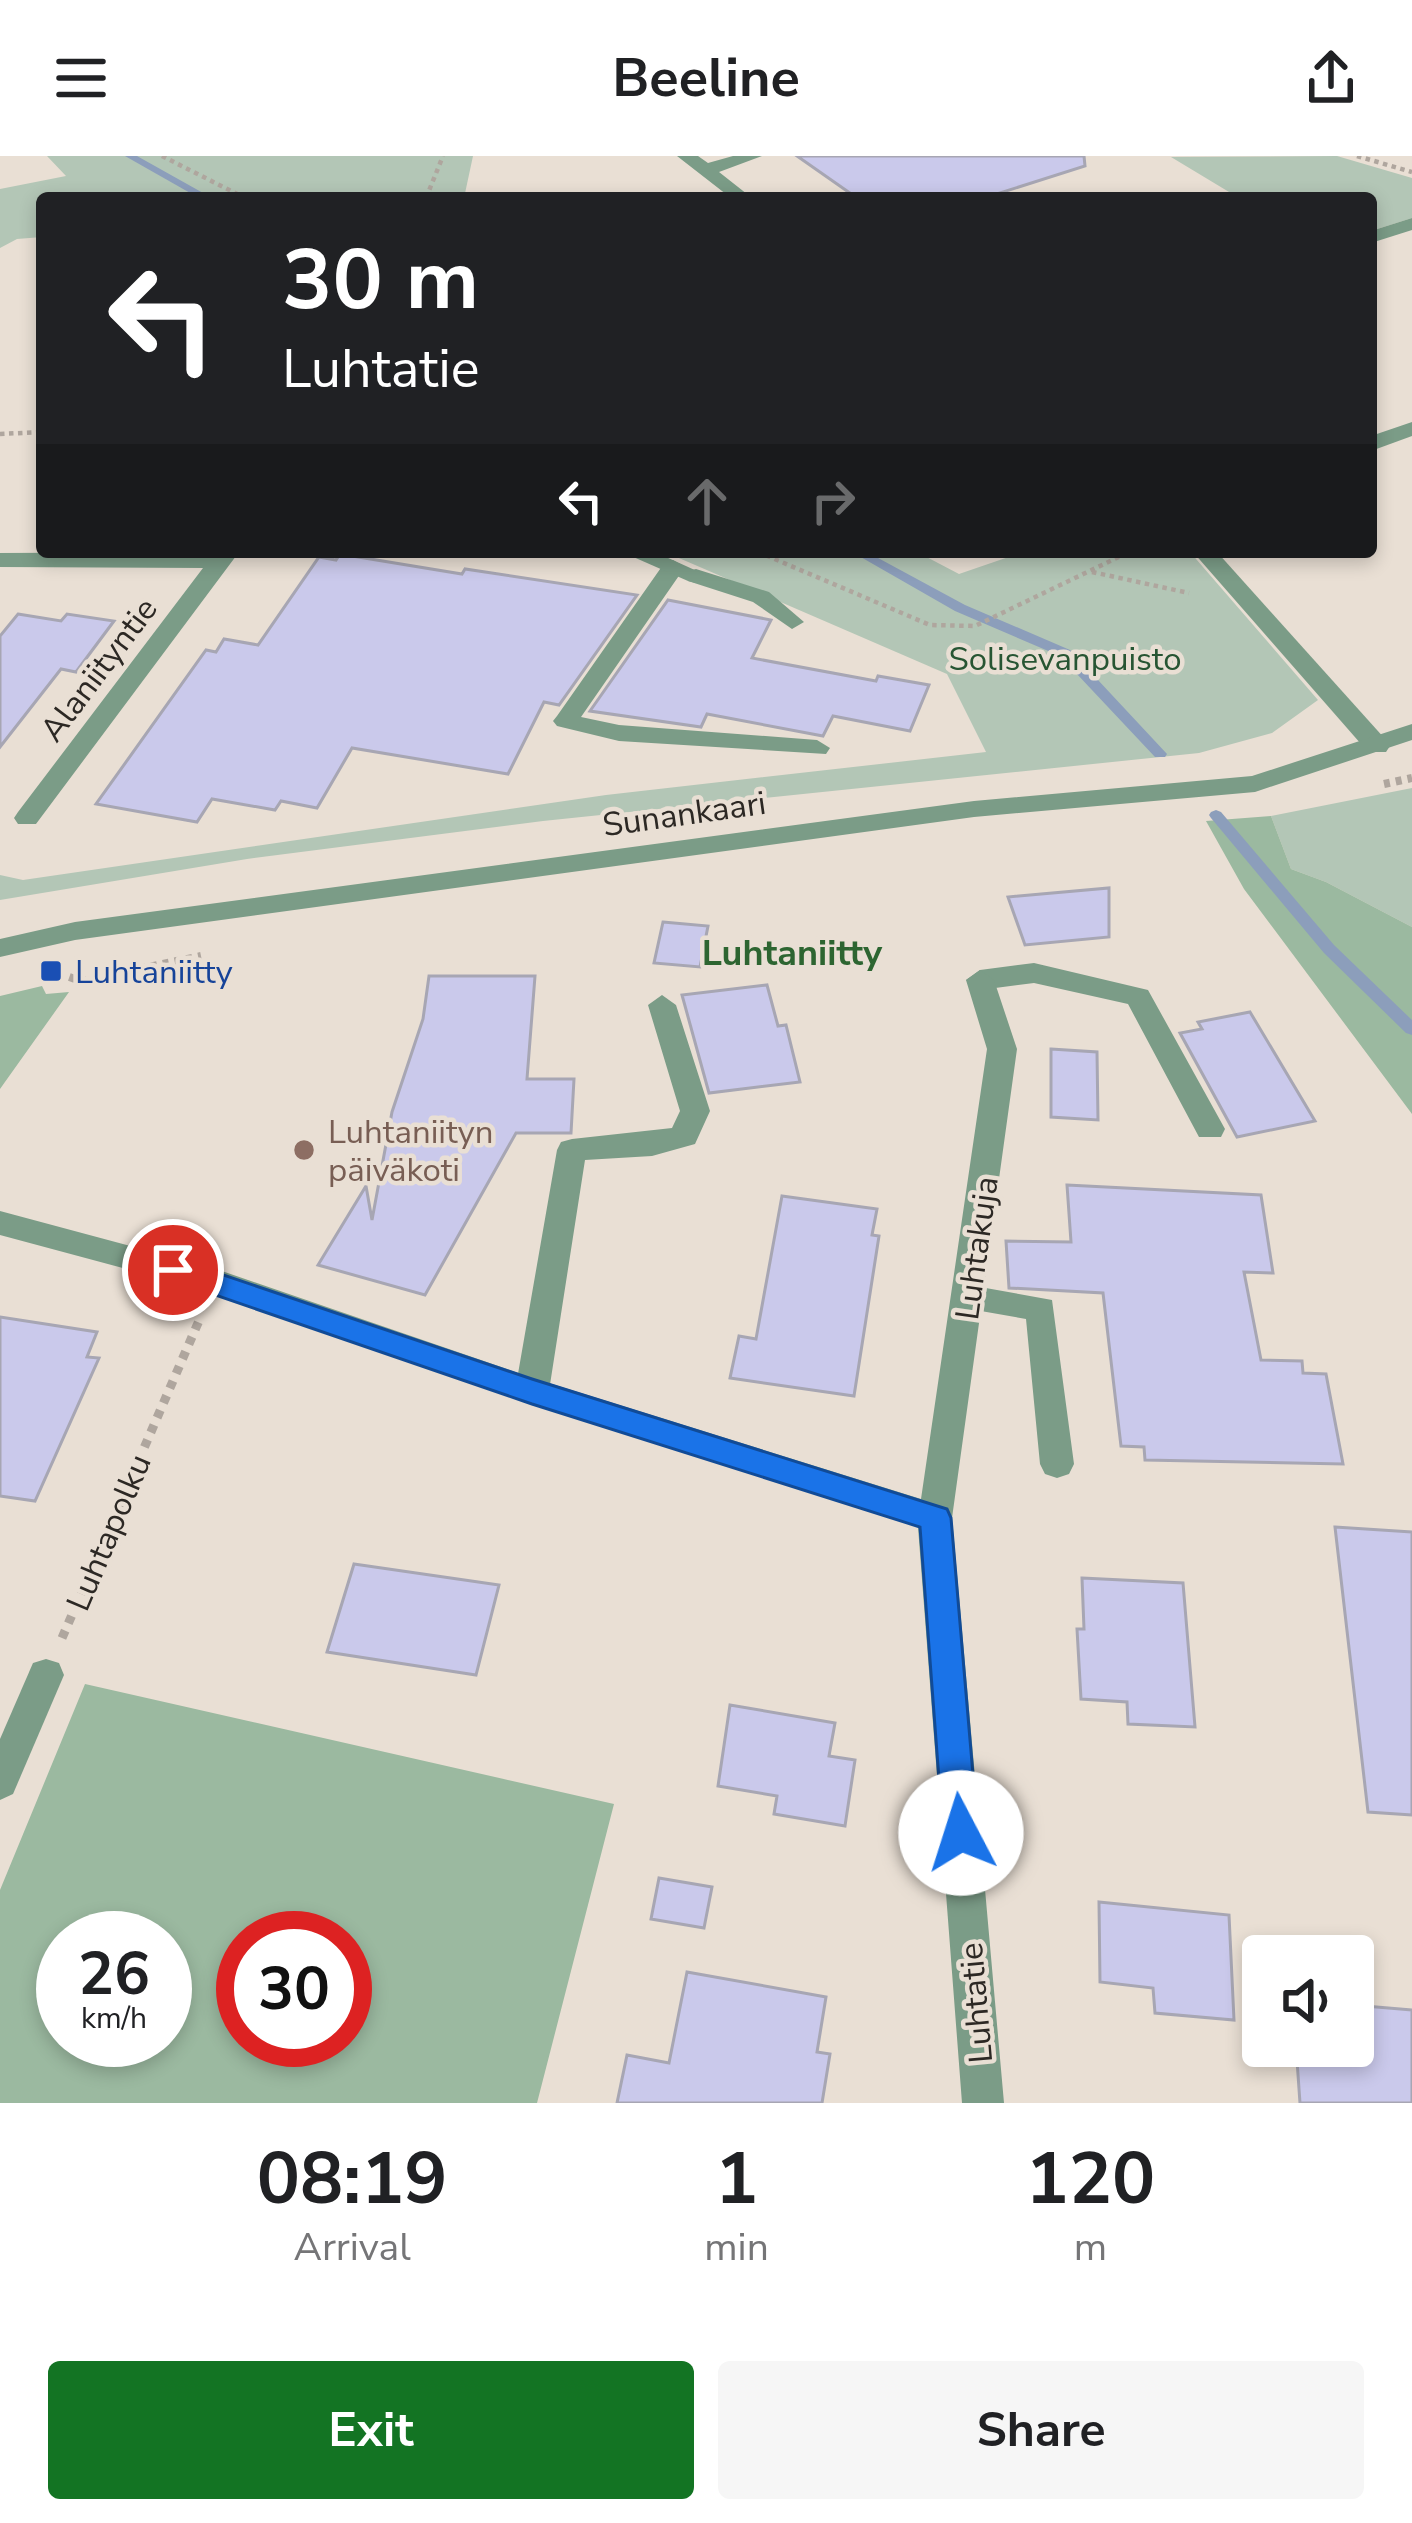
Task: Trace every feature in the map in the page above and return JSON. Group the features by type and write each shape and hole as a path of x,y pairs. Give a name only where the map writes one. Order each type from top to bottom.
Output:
{"street":[{"path":"686,156 735,192"},
{"path":"705,170 753,156"},
{"path":"1377,235 1412,224"},
{"path":"1377,442 1412,428"},
{"name":"Alaniityntie","path":"0,560 112,558"},
{"name":"Alaniityntie","path":"27,818 222,558"},
{"path":"650,558 761,597 792,622"},
{"path":"1210,558 1377,746"},
{"path":"685,571 566,721 619,733 818,748"},
{"name":"Sunankaari","path":"0,948 75,931 974,809 1255,784 1412,732"},
{"name":"Sunankaari","path":"1377,746 1412,748"},
{"name":"Luhtakuja","path":"935,1518 1002,1048 980,980 1034,973 1138,997 1210,1129"},
{"path":"532,1391 572,1150 652,1145 683,1136 695,1111 662,1005"},
{"path":"0,1223 216,1281 532,1391 935,1518"},
{"path":"969,1298 1041,1309 1057,1464"},
{"name":"Luhtatie","path":"935,1518 983,2103"},
{"path":"0,1782 46,1676"}],"path":[{"path":"162,156 233,192"},
{"path":"428,192 443,156"},
{"path":"1357,156 1412,172"},
{"path":"0,434 36,431"},
{"path":"772,558 930,625 976,626 1116,558"},
{"name":"Luhtapolku","path":"46,1676 216,1281"}],"green space":[{"path":"47,156 473,156 465,192 36,192 36,237 17,239 0,248 0,189 66,176"},
{"path":"1337,156 1412,178 1412,218 1377,229 1377,192 1229,192 1171,157"},
{"name":"Solisevanpuisto","path":"679,558 928,558 959,574 1006,558 1195,558 1318,700 1272,733 1199,753 543,821 247,859 0,900 0,875 23,880 606,795 986,752 947,674"},
{"path":"1412,788 1412,927 1291,869 1271,816"},
{"path":"1271,816 1291,869 1412,927 1412,1114 1244,889 1206,821"},
{"path":"42,986 46,994 69,992 0,1089 0,996"},
{"path":"85,1684 614,1804 537,2103 0,2103 0,1890"}],"building":[{"path":"797,156 1084,156 1085,166 1003,192 848,192"},
{"path":"318,558 364,558 462,574 465,569 637,595 559,705 544,702 508,774 352,748 317,808 281,801 275,810 212,799 197,822 96,804 206,650 216,652 224,639 258,645"},
{"path":"668,600 771,620 752,658 876,681 878,676 929,685 910,731 833,716 823,736 707,714 701,727 590,711"},
{"path":"18,614 61,621 67,614 114,621 76,672 61,669 0,747 0,636"},
{"path":"1109,888 1109,937 1025,945 1008,897"},
{"path":"663,922 708,926 700,967 654,963"},
{"path":"429,976 535,976 527,1079 574,1079 571,1133 516,1133 425,1295 318,1265 366,1186 372,1220 392,1112 423,1019"},
{"path":"767,985 778,1026 786,1025 800,1082 709,1093 682,995"},
{"path":"1250,1012 1315,1121 1237,1137 1180,1033 1202,1029 1198,1022"},
{"path":"1051,1049 1097,1052 1098,1120 1051,1117"},
{"path":"1067,1185 1261,1195 1273,1273 1244,1272 1261,1360 1302,1361 1303,1373 1326,1374 1343,1464 1145,1460 1144,1447 1121,1446 1103,1293 1009,1288 1006,1241 1071,1242"},
{"path":"782,1196 877,1209 872,1235 879,1236 854,1396 730,1378 739,1336 756,1339"},
{"path":"0,1317 97,1332 87,1357 99,1358 35,1501 0,1496"},
{"path":"1335,1527 1412,1532 1412,1815 1368,1812"},
{"path":"354,1564 499,1585 476,1675 327,1652"},
{"path":"1082,1578 1183,1583 1195,1727 1128,1724 1127,1702 1081,1699 1077,1629 1084,1629"},
{"path":"730,1705 835,1723 829,1756 855,1760 845,1826 774,1814 777,1796 718,1786"},
{"path":"659,1878 712,1887 704,1928 651,1919"},
{"path":"1099,1902 1229,1915 1234,2020 1155,2013 1153,1988 1100,1982"},
{"path":"687,1972 826,1997 817,2052 830,2054 822,2103 617,2103 627,2055 669,2063"},
{"path":"1374,2007 1412,2010 1412,2103 1300,2103 1297,2067 1374,2067"}],"waterway":[{"path":"130,156 196,192"},
{"path":"869,558 960,608 1065,653 1160,754"},
{"path":"1216,815 1329,949 1412,1029"}],"place":[{"name":"Luhtaniitty","path":"51,971"},
{"name":"Luhtaniityn päiväkoti","path":"304,1150"}],"district":[{"name":"Luhtaniitty","path":"792,952"}],"route":[{"path":"173,1270 532,1391 935,1518 961,1833"}]}
